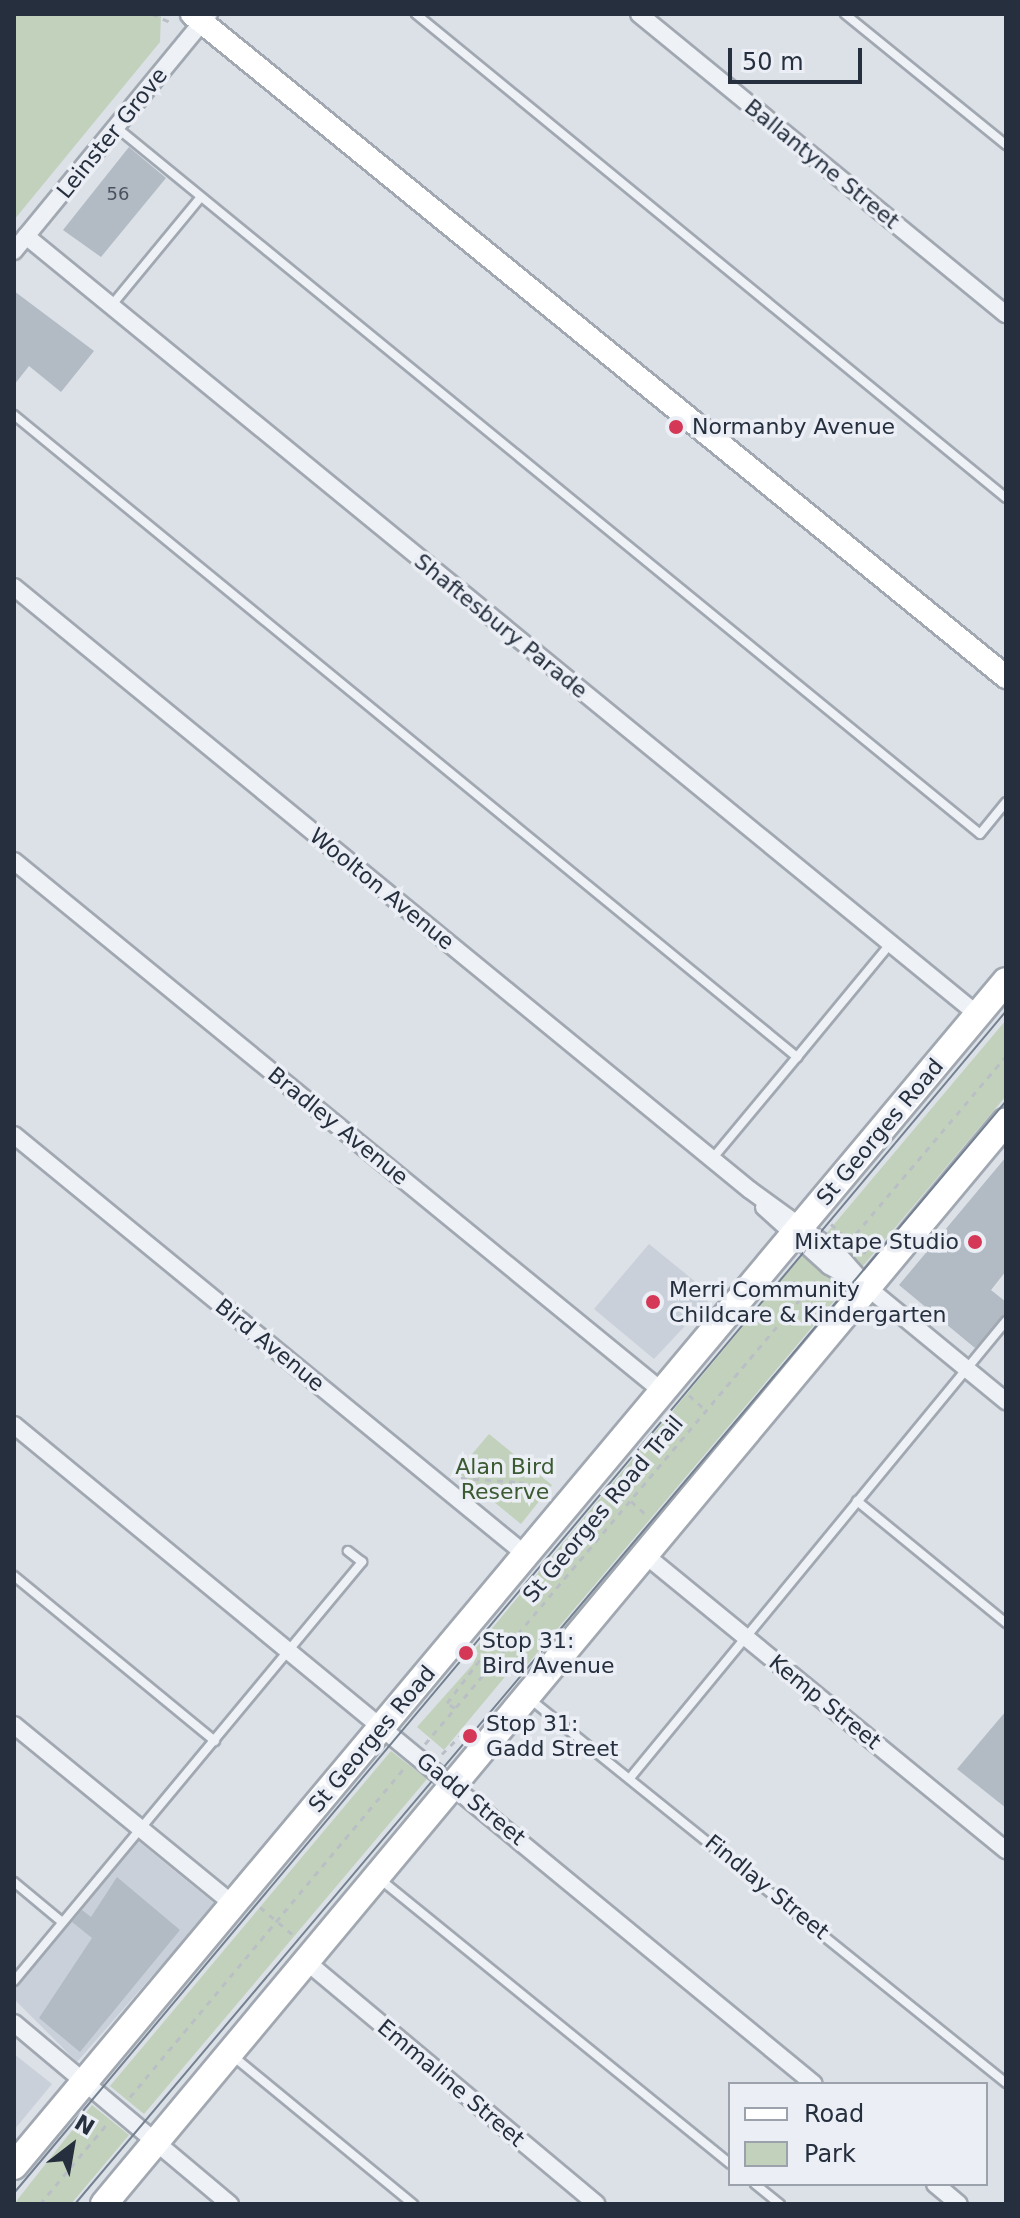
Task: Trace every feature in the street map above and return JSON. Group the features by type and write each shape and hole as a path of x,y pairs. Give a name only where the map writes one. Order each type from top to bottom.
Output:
{"highway":[{"name":"St Georges Road","path":"14,2166 1006,981"},
{"path":"104,2204 312,1958 451,1783 1006,1121"}],"main road":[{"path":"194,18 1006,677"}],"street":[{"name":"Ballantyne Street","path":"639,14 1006,314"},
{"name":"Leinster Grove","path":"14,251 116,127 194,18"},
{"name":"Shaftesbury Parade","path":"26,236 978,1015"},
{"name":"Woolton Avenue","path":"14,587 1006,1401"},
{"name":"Bradley Avenue","path":"14,861 663,1392"},
{"name":"Bird Avenue","path":"14,1135 526,1555"},
{"name":"Gadd Street","path":"14,1425 812,2082"},
{"name":"Kemp Street","path":"644,1554 1006,1850"},
{"path":"14,1725 142,1830 238,1898"},
{"name":"Emmaline Street","path":"312,1958 596,2204"},
{"path":"14,2023 230,2204"},
{"path":"937,2186 959,2204"}],"lane":[{"path":"416,14 1006,498"},
{"path":"845,14 1006,145"},
{"path":"116,127 980,834 1006,802"},
{"path":"111,306 201,197"},
{"path":"14,415 797,1057"},
{"path":"712,1159 890,944"},
{"path":"630,1778 1006,1321"},
{"path":"857,1501 1006,1623"},
{"path":"14,1981 362,1562 348,1551"},
{"path":"14,1576 215,1741"},
{"name":"Findlay Street","path":"525,1695 1006,2083"},
{"path":"378,1877 728,2162"},
{"path":"14,1882 62,1922"},
{"path":"230,2054 413,2204"},
{"path":"758,2186 780,2204"}],"path":[{"path":"152,14 194,18"},
{"name":"St Georges Road Trail","path":"40,2204 1006,1056"},
{"path":"461,1478 519,1482 550,1493"},
{"path":"455,1708 447,1703 485,1653"},
{"path":"443,1755 461,1735"},
{"path":"238,1898 277,1921 312,1958"}],"shaded area":[{"name":"Merri Community Childcare & Kindergarten","path":"649,1244 713,1296 654,1359 594,1309"},
{"path":"132,1836 215,1904 77,2062 14,1999 14,1976"},
{"path":"14,2054 52,2084 14,2130"}],"green space":[{"path":"14,14 161,14 160,42 14,220"},
{"path":"1006,1020 1006,1096 862,1267 825,1235"},
{"path":"804,1253 846,1287 521,1672 514,1666 444,1750 417,1727 473,1664 478,1653 474,1650"},
{"name":"Alan Bird Reserve","path":"489,1434 552,1485 521,1524 457,1472"},
{"path":"391,1751 427,1779 144,2114 110,2086"},
{"path":"92,2105 129,2135 71,2204 14,2204"}],"building":[{"path":"129,147 166,178 101,257 63,230"},
{"path":"14,291 94,351 61,392 29,366 14,385"},
{"path":"1006,1157 1006,1271 991,1290 1006,1302 1006,1314 975,1348 899,1285"},
{"path":"1006,1711 1006,1808 957,1769"},
{"path":"117,1877 180,1930 80,2052 39,2018 92,1938 72,1922 82,1910 91,1917"}],"tram line":[{"path":"14,2193 1006,1011"},
{"path":"75,2204 1006,1101"}],"place":[{"name":"Normanby Avenue","path":"676,427"},
{"name":"Mixtape Studio","path":"975,1242"},
{"name":"Merri Community Childcare & Kindergarten","path":"653,1302"},
{"name":"Stop 31: Bird Avenue","path":"466,1653"},
{"name":"Stop 31: Gadd Street","path":"470,1736"}]}
